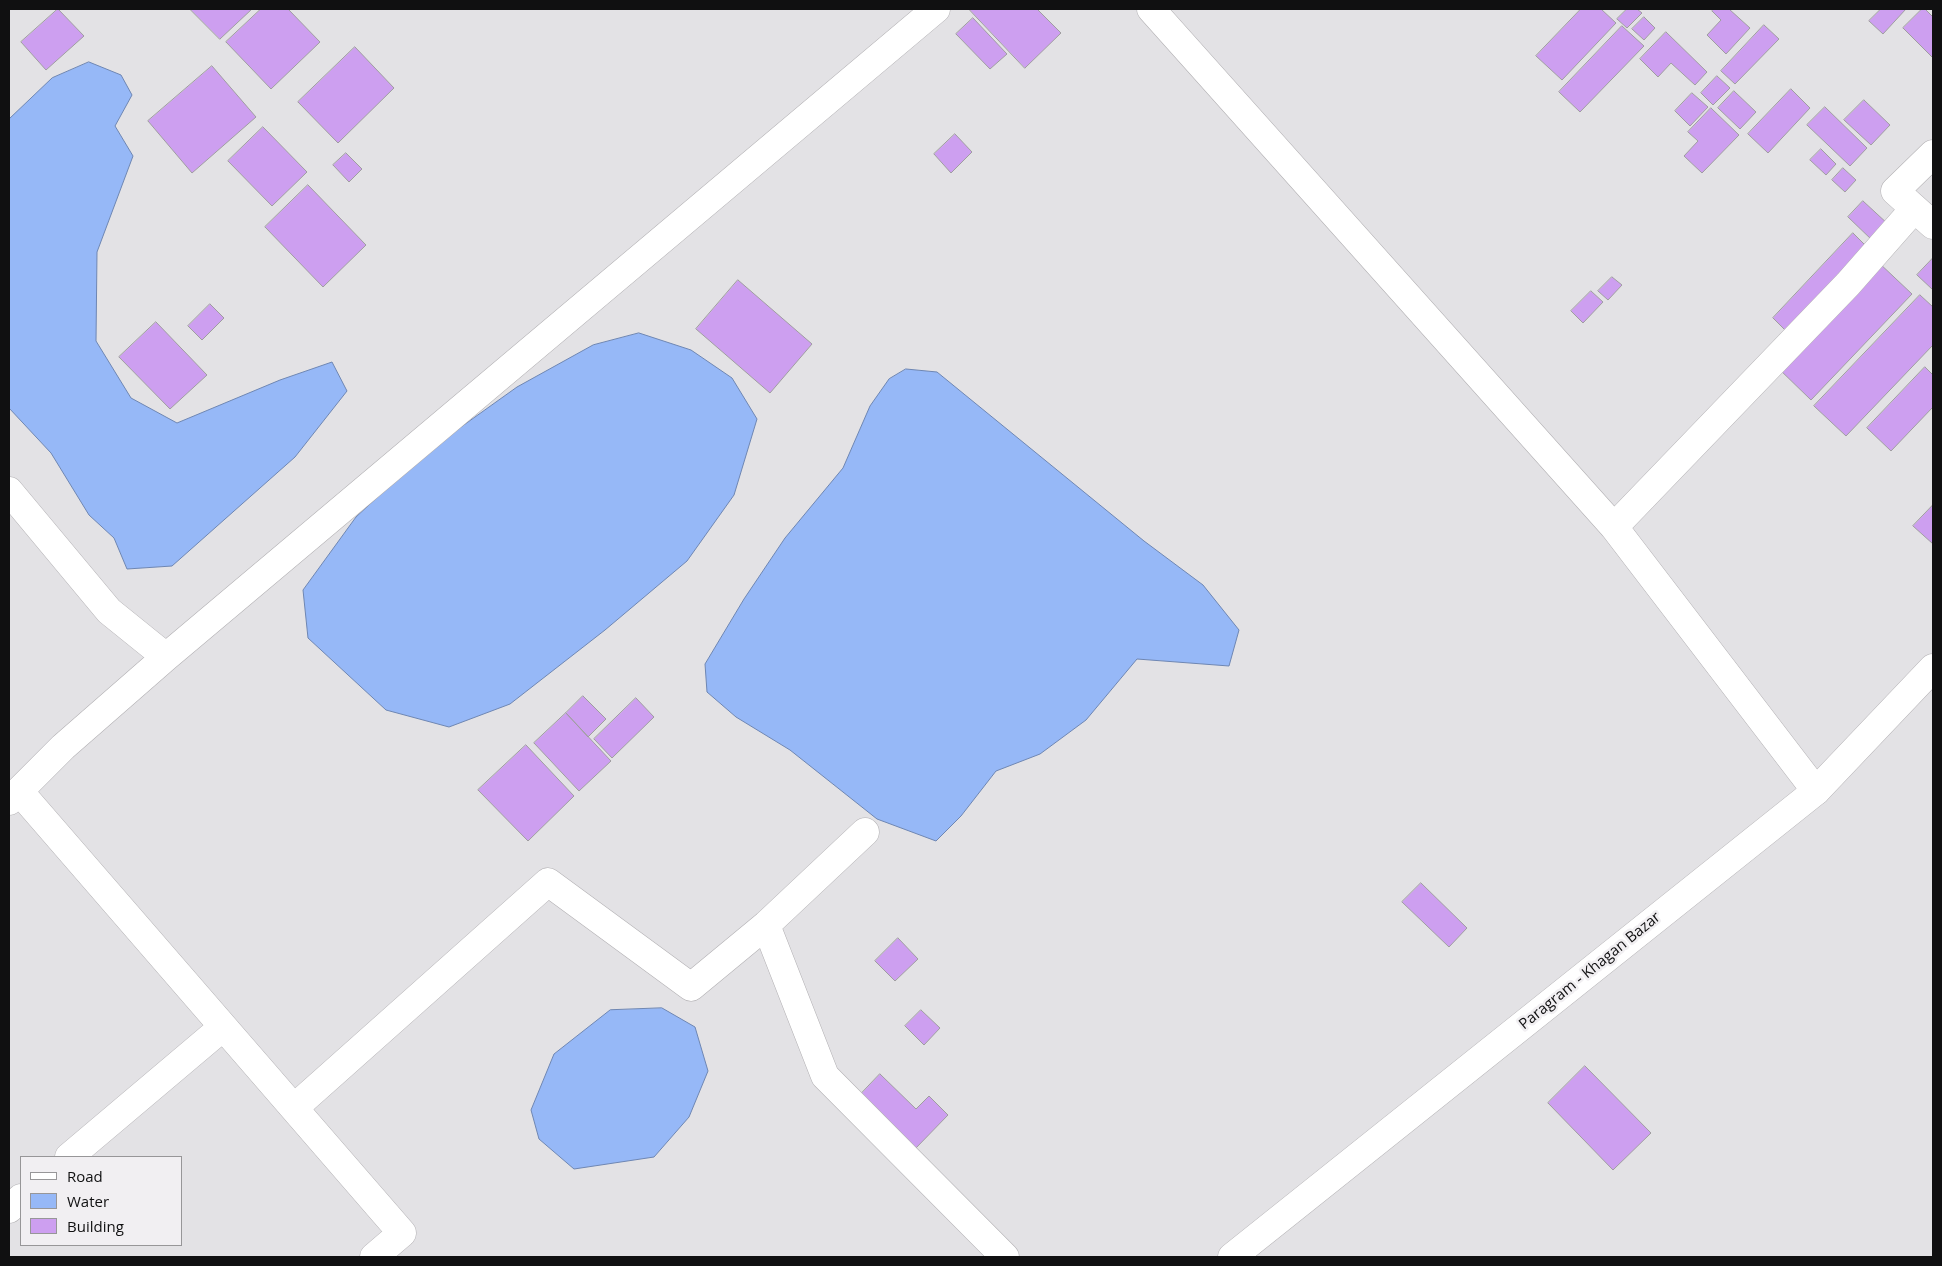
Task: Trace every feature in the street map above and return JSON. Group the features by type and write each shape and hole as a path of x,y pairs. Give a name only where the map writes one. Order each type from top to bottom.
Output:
{"street":[{"path":"374,1257 402,1233 223,1027 14,796 63,747 166,657 936,9"},
{"path":"1151,9 1614,527 1816,791"},
{"path":"1614,527 1848,284 1924,217 1895,192 1933,154"},
{"path":"9,491 109,611 166,657"},
{"name":"Paragram - Khagan Bazar","path":"1232,1257 1816,791 1933,668"},
{"path":"294,1108 548,882 691,987 766,925 865,832"},
{"path":"766,925 825,1076 1005,1257"},
{"path":"70,1156 223,1027"},
{"path":"9,1209 20,1199"}],"water":[{"path":"89,62 121,75 132,95 115,126 133,156 97,252 96,341 131,398 177,423 280,380 332,362 347,391 295,457 172,566 127,569 114,538 89,515 51,453 9,408 9,119 52,78"},
{"path":"639,333 691,350 732,378 757,419 734,495 687,561 605,630 510,704 449,727 386,710 308,638 303,590 356,517 426,452 517,387 593,345"},
{"path":"906,369 937,372 1144,541 1203,585 1239,630 1229,666 1137,659 1086,720 1040,754 996,771 961,816 936,841 877,819 790,750 736,717 707,692 705,664 744,599 785,538 843,468 870,406 889,379"},
{"path":"662,1008 695,1027 708,1071 689,1117 654,1157 574,1169 539,1139 531,1110 554,1054 610,1010"}],"building":[{"path":"58,9 84,36 46,70 21,42"},
{"path":"190,9 252,9 220,39"},
{"path":"261,9 288,9 320,42 271,89 226,42"},
{"path":"969,9 1037,9 1061,33 1025,68"},
{"path":"1581,9 1601,9 1616,23 1562,80 1536,56"},
{"path":"1627,9 1637,9 1642,13 1627,28 1617,19"},
{"path":"1714,9 1729,9 1750,28 1726,54 1707,35 1721,20 1712,11"},
{"path":"1881,9 1906,9 1883,34 1869,21"},
{"path":"1922,9 1925,9 1933,17 1933,58 1903,28"},
{"path":"1644,17 1655,28 1644,40 1632,29"},
{"path":"973,18 1007,54 990,69 956,34"},
{"path":"1764,25 1779,39 1735,84 1721,71"},
{"path":"1622,26 1644,46 1580,112 1559,92"},
{"path":"1666,32 1707,72 1695,85 1671,63 1658,77 1640,59"},
{"path":"355,47 394,88 338,143 298,102"},
{"path":"212,66 256,117 192,173 148,121"},
{"path":"1717,76 1730,88 1713,105 1701,93"},
{"path":"1791,89 1810,108 1768,153 1748,134"},
{"path":"1734,91 1756,112 1740,129 1718,108"},
{"path":"1692,93 1708,107 1690,126 1675,111"},
{"path":"1864,100 1890,125 1871,145 1844,120"},
{"path":"1825,107 1867,148 1850,166 1807,125"},
{"path":"1711,108 1739,135 1702,173 1684,156 1698,141 1688,132"},
{"path":"263,127 307,172 272,206 228,161"},
{"path":"955,134 972,152 951,173 934,154"},
{"path":"1821,149 1836,164 1826,175 1810,160"},
{"path":"346,153 362,169 349,182 333,165"},
{"path":"1843,168 1856,180 1845,192 1832,180"},
{"path":"308,185 366,245 323,287 265,227"},
{"path":"1863,201 1889,225 1873,241 1848,217"},
{"path":"1853,233 1873,253 1792,337 1773,318"},
{"path":"1933,258 1933,290 1917,275"},
{"path":"1877,261 1912,294 1811,400 1776,366"},
{"path":"1612,277 1622,285 1608,300 1598,291"},
{"path":"738,280 812,344 770,393 696,329"},
{"path":"1591,291 1603,302 1583,323 1571,311"},
{"path":"1920,295 1933,307 1933,345 1846,436 1814,406"},
{"path":"210,304 224,318 202,340 188,326"},
{"path":"156,322 207,375 170,409 119,357"},
{"path":"1925,367 1933,375 1933,407 1891,451 1867,428"},
{"path":"1933,505 1933,544 1913,526"},
{"path":"583,696 606,719 588,737 566,713"},
{"path":"636,698 654,717 612,758 594,739"},
{"path":"566,713 611,761 579,791 534,743"},
{"path":"526,745 574,796 528,841 478,790"},
{"path":"1421,883 1467,928 1449,947 1402,902"},
{"path":"898,938 918,959 895,981 875,961"},
{"path":"921,1010 940,1028 924,1045 905,1026"},
{"path":"1585,1066 1651,1133 1613,1170 1548,1103"},
{"path":"880,1074 916,1109 929,1096 948,1115 915,1149 860,1095"}]}
